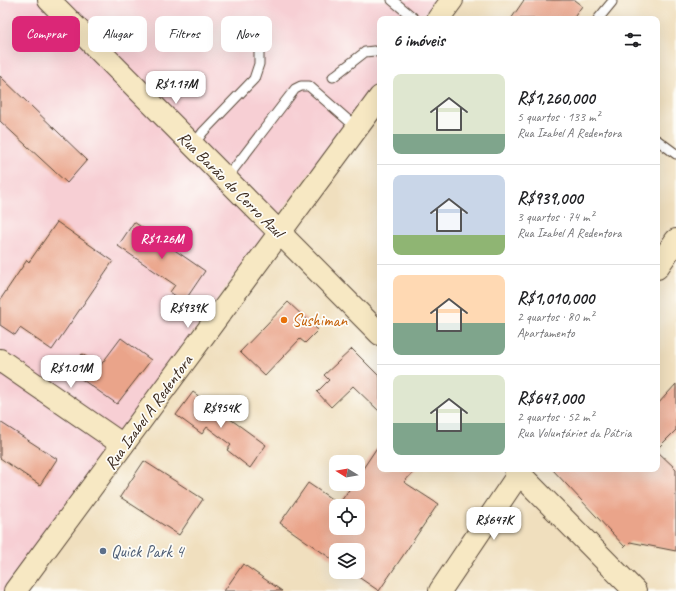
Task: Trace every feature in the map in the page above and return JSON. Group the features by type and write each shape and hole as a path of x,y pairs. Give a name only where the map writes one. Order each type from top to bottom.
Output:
{"main road":[{"name":"Rua Barão do Cerro Azul","path":"49,0 377,331"},
{"path":"440,16 452,0"},
{"name":"Rua Izabel A Redentora","path":"15,591 377,101"},
{"path":"660,264 676,240"},
{"path":"0,360 123,445"},
{"path":"440,591 518,472"},
{"path":"521,472 635,591"}],"lane":[{"path":"395,1 412,16"},
{"path":"600,16 612,2"},
{"path":"193,146 203,132 254,79 259,64 259,52"},
{"path":"333,77 365,52 377,52"},
{"path":"226,179 295,89 301,86 309,86 358,128"},
{"path":"660,142 676,154"}],"shaded area":[{"path":"0,0 436,0 424,16 377,16 377,81 4,591 0,591"}],"building":[{"path":"524,0 574,0 582,6 575,16 513,16"},
{"path":"0,76 87,160 67,183 0,121"},
{"path":"57,222 113,261 52,350 20,328 15,335 0,325 0,300 27,260 29,262"},
{"path":"134,222 205,271 184,302 170,292 175,285 118,246"},
{"path":"288,302 318,330 305,343 300,339 265,376 240,352"},
{"path":"121,338 151,360 117,404 70,371 82,354 100,366"},
{"path":"352,349 377,374 377,409 353,386 331,407 317,392 329,380 324,375"},
{"path":"676,384 676,430 660,446 660,402"},
{"path":"193,392 266,445 250,468 227,450 231,445 207,427 202,434 176,415"},
{"path":"0,422 57,459 40,485 0,458"},
{"path":"377,448 377,472 413,472 404,482 438,504 379,591 361,579 365,579 365,543 329,543 329,557 280,523 308,483 332,499 329,499 329,535 365,535 365,499 342,499 348,491 365,491 365,466"},
{"path":"660,454 676,469 676,551 630,542 625,547 555,472 660,472"},
{"path":"144,461 203,499 179,535 120,497"},
{"path":"243,564 282,591 224,591"}],"place":[{"name":"Sushiman","path":"284,320"},
{"name":"Quick Park 4","path":"103,551"}]}
